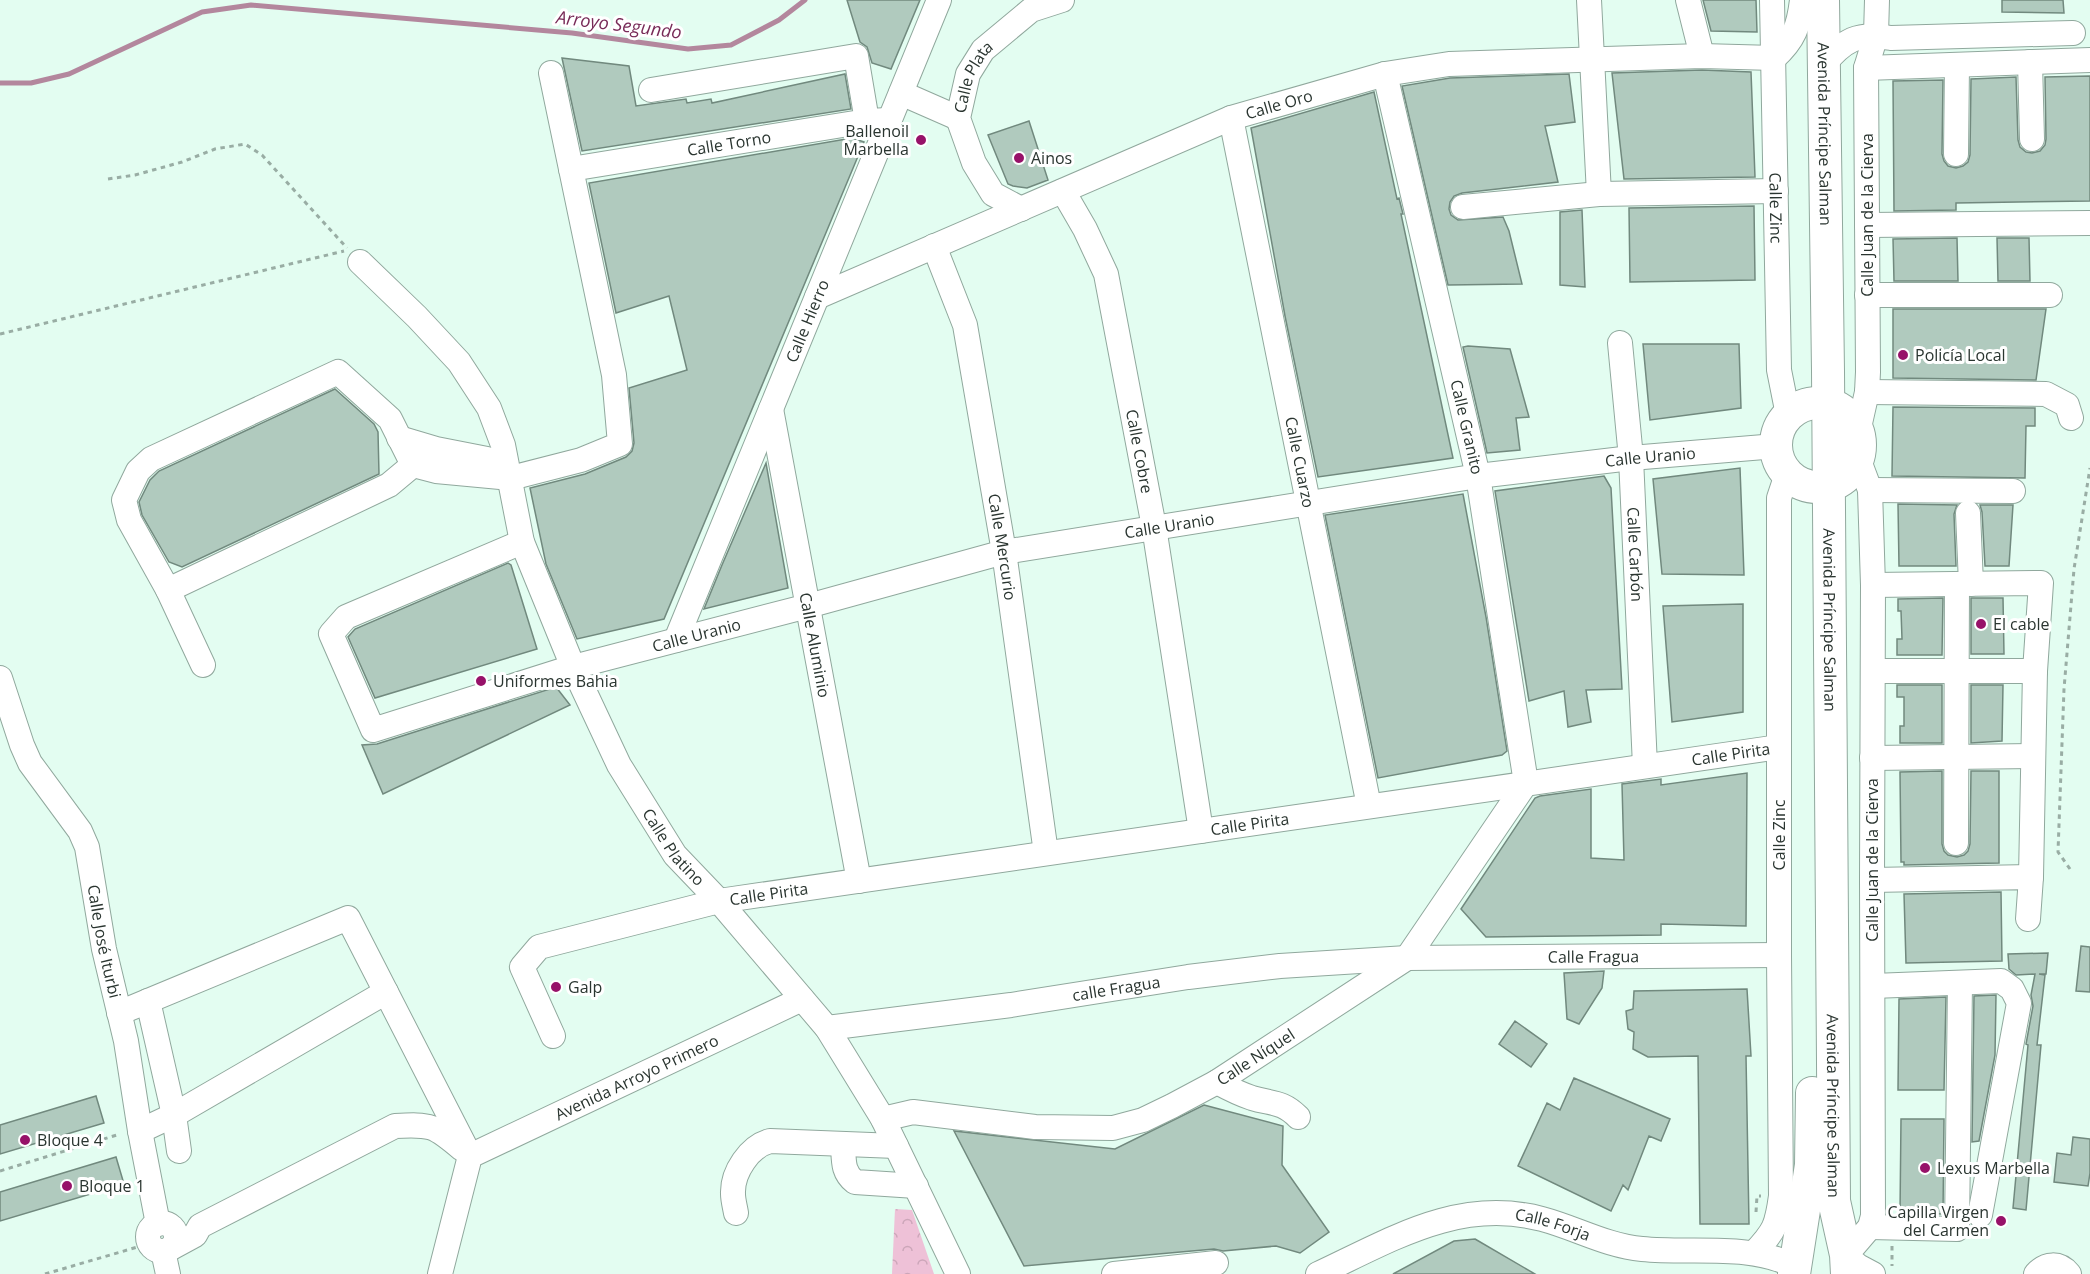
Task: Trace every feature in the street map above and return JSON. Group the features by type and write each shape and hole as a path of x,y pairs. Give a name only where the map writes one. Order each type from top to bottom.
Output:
{"main road":[{"name":"Avenida Príncipe Salman","path":"1805,0 1810,370 1808,407"},
{"name":"Avenida Príncipe Salman","path":"1797,1259 1811,1165 1814,1007 1808,407 1823,65 1823,0"},
{"path":"1808,407 1846,414 1858,445 1847,476 1808,483 1779,461 1776,446 1779,429 1808,407"},
{"name":"Avenida Príncipe Salman","path":"1808,483 1834,1200 1852,1249"},
{"path":"1797,1259 1817,1234 1852,1249"}],"street":[{"name":"Calle Hierro","path":"676,640 817,297 878,121 901,93 939,0"},
{"name":"Calle Plata","path":"1022,208 993,194 974,163 958,118 968,74 983,50 1031,10 1062,0"},
{"path":"1589,0 1599,194"},
{"path":"1689,0 1702,56"},
{"name":"Calle Zinc","path":"1772,0 1779,370 1808,407"},
{"path":"1774,58 1786,46 1799,25 1805,0"},
{"name":"Calle Juan de la Cierva","path":"1852,1249 1873,1216 1874,585 1870,490 1858,445 1867,392 1866,68 1876,35 1877,0"},
{"path":"1823,65 1838,47 1852,39 1876,35 1891,38 2073,33"},
{"path":"651,90 856,56 878,121"},
{"name":"Calle Oro","path":"817,297 1231,118 1384,74 1449,64 1702,56 1774,58"},
{"path":"1866,68 2090,60"},
{"path":"2030,62 2032,139"},
{"path":"1956,154 1957,65"},
{"path":"204,665 168,590 129,520 123,500 138,471 151,459 338,372 390,419 413,465 436,471 511,478 581,460 620,444 614,375 551,73"},
{"name":"Calle Granito","path":"1384,74 1478,476 1526,783"},
{"path":"901,93 958,118"},
{"name":"Calle Cuarzo","path":"1231,118 1369,806"},
{"name":"Calle Torno","path":"571,170 878,121"},
{"name":"Calle Cobre","path":"1064,190 1106,274 1155,527 1201,831"},
{"path":"1462,207 1599,194 1776,191"},
{"path":"1867,225 2090,223"},
{"name":"Calle Mercurio","path":"934,246 965,326 1004,552 1046,854"},
{"name":"Calle Platino","path":"360,262 417,317 459,362 489,408 503,445 522,542 573,667 619,765 675,855 719,901 827,1028 883,1119 958,1274"},
{"path":"1867,295 2050,295"},
{"name":"Calle Carbón","path":"1620,343 1631,458 1645,766"},
{"path":"1867,392 2046,394 2067,405 2071,418"},
{"name":"Calle Aluminio","path":"771,409 859,881"},
{"path":"399,438 436,449 487,459 511,478"},
{"name":"Calle Uranio","path":"522,542 346,617 331,634 373,730 573,667 1004,552 1478,476 1631,458 1776,446"},
{"path":"168,590 389,485 413,465"},
{"name":"Calle Zinc","path":"1754,1253 1771,1235 1777,1222 1781,1196 1779,498 1808,483"},
{"path":"1870,490 2013,491"},
{"path":"1956,843 1958,672 1968,513"},
{"path":"1874,585 2041,583 2035,671 2028,919"},
{"path":"1873,672 2035,671"},
{"name":"Calle José Iturbi","path":"0,678 30,763 80,831 87,847 104,949 130,1062 131,1133 162,1245"},
{"name":"Calle Pirita","path":"553,1035 522,967 539,948 719,901 1779,747"},
{"path":"1872,758 2033,756"},
{"name":"Calle Níquel","path":"883,1119 913,1112 958,1116 997,1124 1113,1128 1143,1120 1217,1082 1407,958 1526,783"},
{"path":"1872,880 2031,876"},
{"path":"118,1013 348,918 470,1156 440,1274"},
{"name":"Calle Fragua","path":"1407,958 1779,955"},
{"name":"calle Fragua","path":"827,1028 1011,1005 1188,977 1257,969 1407,958"},
{"path":"1873,986 2001,981 2012,989 2019,1002 1980,1215"},
{"path":"1873,1274 1858,1266 1852,1249 1957,1229 1960,983"},
{"path":"131,1133 174,1115 386,992"},
{"name":"Avenida Arroyo Primero","path":"470,1156 802,999"},
{"path":"148,1001 174,1115 179,1151"},
{"path":"1217,1082 1254,1099 1276,1102 1289,1108 1298,1117"},
{"path":"162,1245 195,1234 200,1226 395,1126 418,1125 438,1128 470,1156"},
{"path":"736,1213 733,1193 736,1177 749,1153 760,1144 770,1141 896,1146"},
{"path":"843,1144 844,1168 855,1182 916,1186"},
{"name":"Calle Zinc","path":"1781,1196 1797,1259"},
{"name":"Calle Forja","path":"1318,1274 1426,1224 1456,1216 1489,1213 1543,1219 1620,1246 1640,1249 1754,1253 1797,1259"},
{"path":"1114,1274 1216,1263"},
{"path":"2036,1274 2042,1268 2055,1265 2069,1274"}],"path":[{"path":"0,334 349,250 262,155 245,144 214,149 182,162 135,175 108,179"},
{"path":"2070,869 2058,852 2064,701 2074,569 2090,468"},
{"path":"0,1171 131,1133"},
{"path":"45,1274 162,1245"}],"green space":[{"path":"895,1209 912,1210 934,1274 892,1274"}],"building":[{"path":"847,0 920,0 891,69 872,63 867,47 860,42"},
{"path":"1703,0 1756,0 1757,32 1711,31"},
{"path":"2002,0 2063,0 2064,13 2002,12"},
{"path":"562,58 629,66 636,106 686,99 687,103 711,99 712,103 845,74 851,109 582,151"},
{"path":"1702,70 1751,72 1755,177 1624,179 1612,73"},
{"path":"1569,74 1575,122 1545,126 1558,182 1462,193 1454,196 1450,202 1451,215 1458,220 1503,217 1509,231 1522,284 1448,285 1402,86 1450,78"},
{"path":"2090,76 2090,201 1956,203 1956,210 1894,211 1893,81 1943,80 1942,154 1948,166 1956,168 1968,162 1970,155 1971,79 2016,77 2018,140 2020,147 2032,153 2040,151 2045,145 2045,77"},
{"path":"1374,92 1397,199 1399,198 1403,214 1401,214 1453,458 1318,477 1285,316 1251,128"},
{"name":"Ainos","path":"1029,121 1048,180 1027,188 1008,184 988,135"},
{"path":"852,138 864,142 664,619 577,639 546,564 530,488 585,474 626,457 632,451 634,443 629,388 687,370 669,296 616,313 589,183"},
{"path":"1754,206 1755,280 1630,282 1629,208"},
{"path":"1582,210 1585,287 1560,285 1560,212"},
{"path":"1957,238 1958,281 1894,281 1893,239"},
{"path":"1997,238 2029,238 2030,281 1998,281"},
{"path":"1893,309 2046,309 2036,380 1893,378"},
{"path":"1643,344 1739,344 1741,408 1650,420"},
{"path":"1463,347 1510,349 1529,417 1516,418 1520,450 1487,453"},
{"path":"335,389 374,424 378,432 379,474 182,567 169,562 142,515 139,502 150,480 159,471"},
{"path":"1893,407 2035,408 2035,426 2026,426 2025,478 1892,476"},
{"path":"766,463 788,588 704,609 722,565"},
{"path":"1740,468 1744,575 1662,574 1653,479"},
{"path":"1604,476 1611,488 1622,689 1586,690 1591,722 1568,727 1564,691 1529,701 1495,491"},
{"path":"1463,494 1486,617 1507,751 1502,755 1378,778 1325,515"},
{"path":"1898,504 1957,505 1954,514 1956,566 1899,566"},
{"path":"1980,505 2013,505 2009,566 1985,566"},
{"path":"508,563 511,565 537,649 375,698 348,637 355,629"},
{"path":"1943,598 1942,655 1897,655 1897,639 1902,639 1898,599"},
{"path":"1971,598 2003,598 2004,654 1971,654"},
{"path":"1743,604 1743,712 1672,722 1663,606"},
{"path":"1897,685 1942,685 1942,743 1900,743 1900,726 1904,726 1904,697 1897,697"},
{"path":"1971,685 2003,685 2002,741 1971,743"},
{"path":"556,687 570,705 383,794 362,745 377,744"},
{"path":"1942,771 1942,844 1948,855 1957,857 1968,851 1970,844 1971,771 1999,771 1999,863 1904,865 1904,862 1901,862 1900,772"},
{"path":"1747,773 1746,926 1661,924 1661,935 1486,937 1461,909 1535,798 1591,789 1591,858 1624,860 1622,784 1661,779 1661,785"},
{"path":"2001,892 2002,961 1906,963 1904,894"},
{"path":"2081,946 2090,947 2090,992 2076,991"},
{"path":"2048,953 2046,974 2039,974 2045,975 2037,1045 2041,1045 2026,1210 2013,1208 2028,1045 2026,1044 2033,1006 2031,995 2035,974 2016,975 2009,969 2008,954"},
{"path":"1604,971 1602,988 1579,1024 1567,1019 1564,973"},
{"path":"1747,989 1751,1056 1746,1056 1749,1224 1700,1224 1698,1056 1648,1057 1633,1049 1634,1032 1628,1029 1626,1011 1633,1009 1634,991"},
{"path":"1996,995 1995,1055 1979,1141 1972,1142 1974,996"},
{"path":"1946,997 1944,1090 1898,1090 1899,999"},
{"path":"1515,1021 1547,1044 1531,1067 1499,1044"},
{"path":"1574,1078 1670,1119 1661,1141 1649,1136 1628,1190 1623,1185 1611,1211 1518,1166 1547,1103 1560,1110"},
{"name":"Bloque 4","path":"96,1096 104,1123 0,1154 0,1125"},
{"path":"1204,1105 1283,1126 1282,1165 1329,1232 1300,1253 1276,1246 1223,1251 1214,1249 1024,1266 954,1131 1115,1149"},
{"name":"Lexus Marbella","path":"1901,1119 1944,1119 1943,1214 1900,1213"},
{"path":"2073,1137 2090,1139 2088,1186 2054,1182 2057,1153 2071,1155"},
{"name":"Bloque 1","path":"116,1157 124,1184 0,1221 0,1192"},
{"path":"1475,1239 1535,1274 1393,1274 1454,1241"}],"waterway":[{"name":"Arroyo Segundo","path":"0,83 31,83 69,74 202,12 251,5 572,33 688,49 731,45 779,20 805,0"}],"place":[{"name":"Ballenoil Marbella","path":"921,140"},
{"name":"Ainos","path":"1019,158"},
{"name":"Policía Local","path":"1903,355"},
{"name":"El cable","path":"1981,624"},
{"name":"Uniformes Bahia","path":"481,681"},
{"name":"Galp","path":"556,987"},
{"name":"Bloque 4","path":"25,1140"},
{"name":"Lexus Marbella","path":"1925,1168"},
{"name":"Bloque 1","path":"67,1186"},
{"name":"Capilla Virgen del Carmen","path":"2001,1221"}]}
